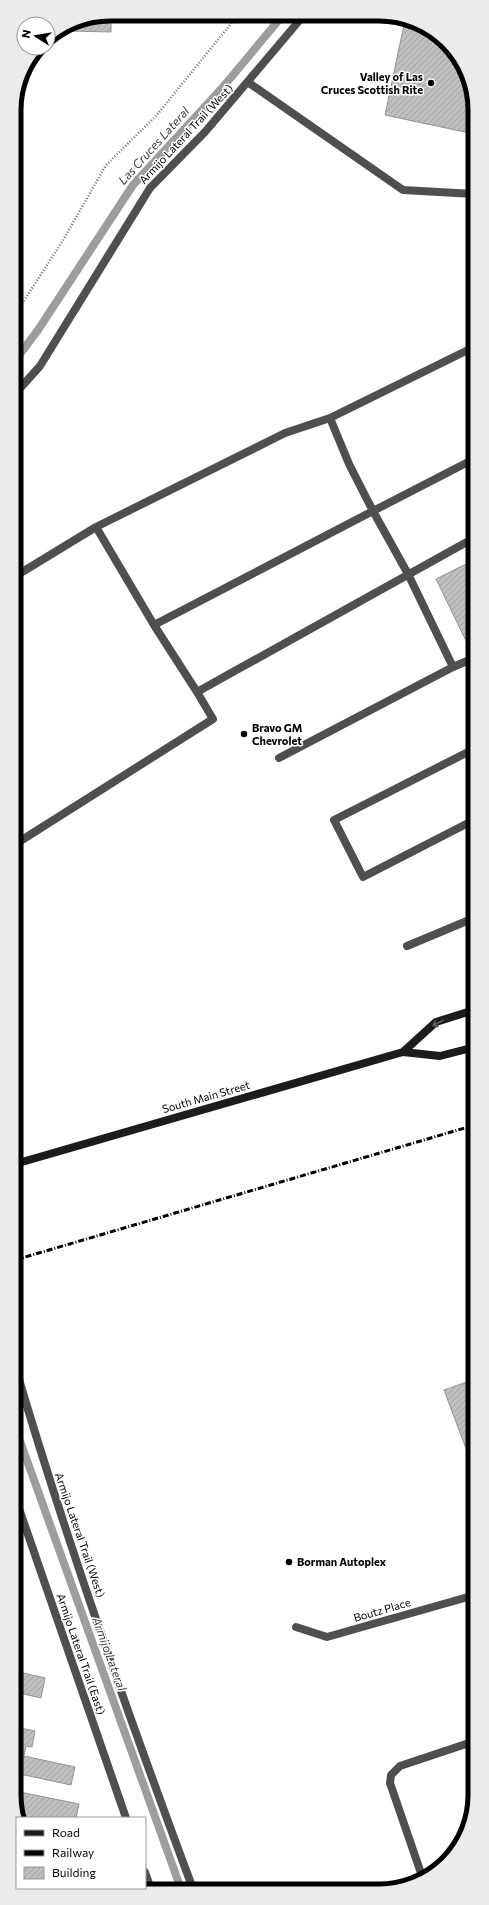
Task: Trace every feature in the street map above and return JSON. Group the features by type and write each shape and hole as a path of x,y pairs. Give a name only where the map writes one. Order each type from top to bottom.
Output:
{"main road":[{"name":"South Main Street","path":"403,1052 436,1022 468,1012"},
{"name":"South Main Street","path":"21,1162 403,1052 440,1056 468,1049"}],"street":[{"name":"Armijo Lateral Trail (West)","path":"21,386 40,366 150,188 205,132 249,83 299,21"},
{"path":"249,83 403,190 468,194"},
{"path":"21,573 96,527 285,433 330,418 468,351"},
{"path":"330,418 349,464 408,574 452,667"},
{"path":"154,625 468,462"},
{"path":"21,841 213,719 154,625 96,527"},
{"path":"197,692 468,541"},
{"path":"279,758 452,667 468,660"},
{"path":"468,752 334,820 363,877 468,823"},
{"path":"407,946 468,921"},
{"name":"Armijo Lateral Trail (West)","path":"21,1387 38,1447 134,1728 191,1884"},
{"name":"Armijo Lateral Trail (East)","path":"21,1514 126,1817"},
{"name":"Boutz Place","path":"296,1627 327,1638 468,1597"},
{"path":"421,1873 390,1783 390,1775 400,1766 468,1743"}],"path":[{"path":"21,305 62,242 106,165 156,116 233,21"}],"building":[{"path":"111,21 111,32 70,31 87,24"},
{"name":"Valley of Las Cruces Scottish Rite","path":"404,25 418,30 433,39 446,51 459,71 465,87 467,99 468,133 385,115"},
{"path":"468,563 468,645 436,579"},
{"path":"468,1381 468,1454 444,1390"},
{"path":"21,1672 45,1678 41,1698 21,1693"},
{"path":"21,1728 35,1731 32,1747 26,1746 24,1756 75,1767 71,1785 21,1774"},
{"path":"21,1792 79,1804 76,1817 24,1817"}],"waterway":[{"name":"Las Cruces Lateral","path":"21,353 38,330 133,185 223,87 278,21"},
{"name":"Armijo Lateral","path":"21,1444 179,1884"}],"railway":[{"path":"21,1258 468,1127"}],"place":[{"name":"Valley of Las Cruces Scottish Rite","path":"431,83"},
{"name":"Bravo GM Chevrolet","path":"244,734"},
{"name":"Borman Autoplex","path":"289,1562"}]}
